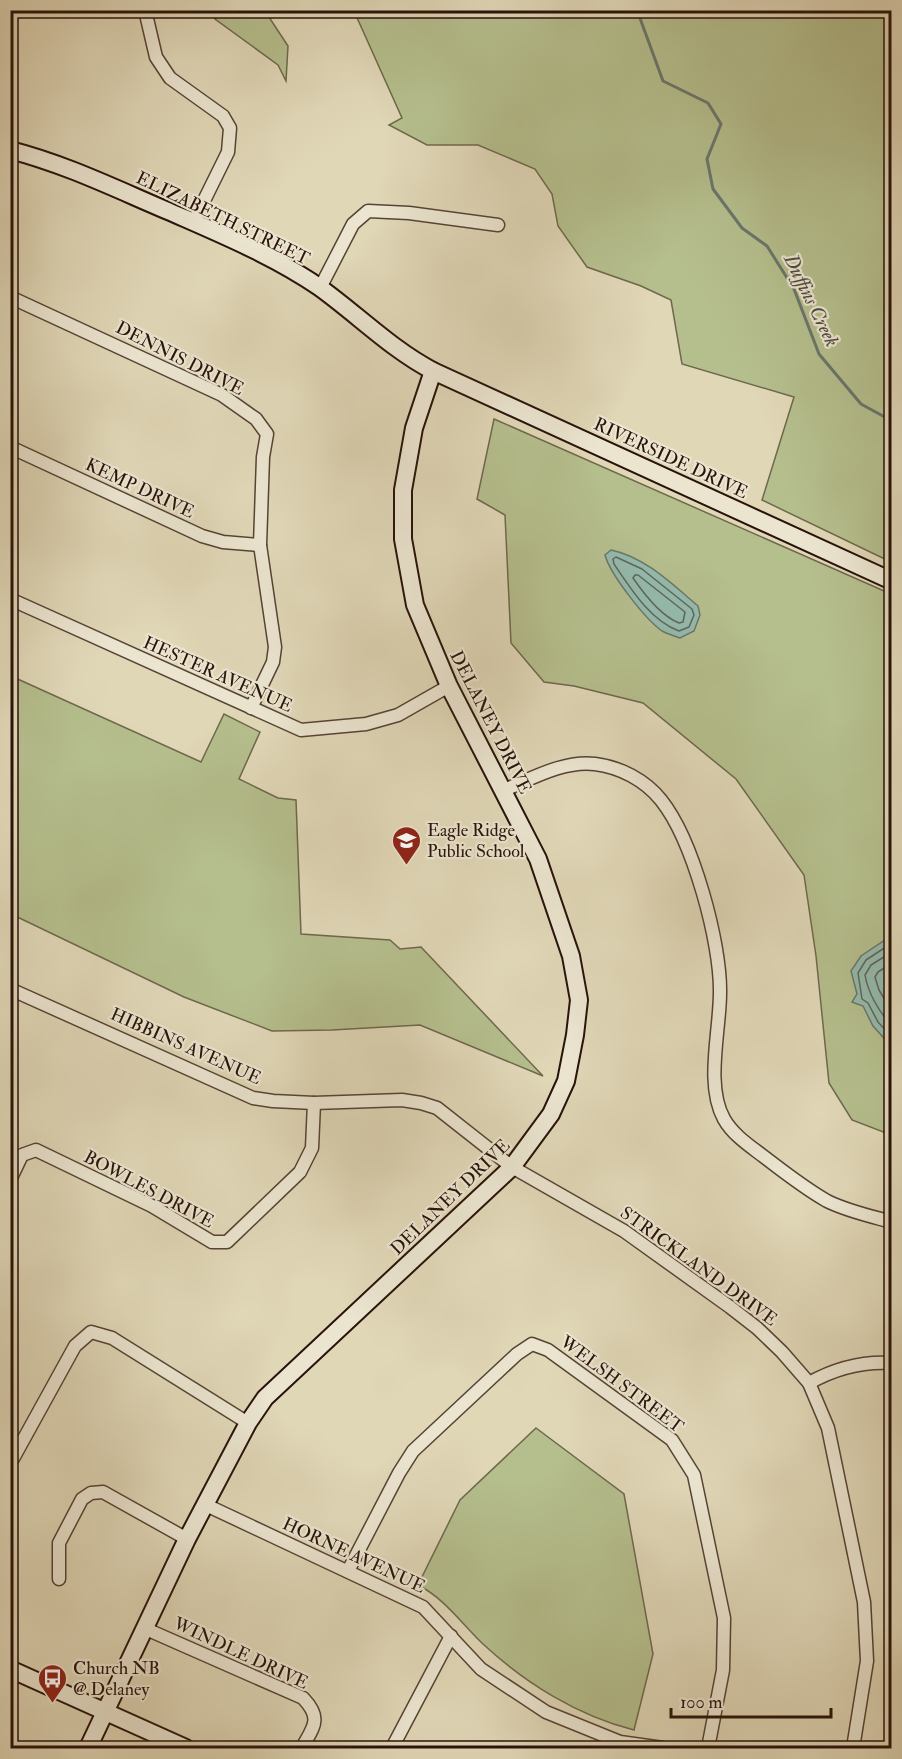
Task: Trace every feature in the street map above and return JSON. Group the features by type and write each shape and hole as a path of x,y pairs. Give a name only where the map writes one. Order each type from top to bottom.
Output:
{"street":[{"path":"145,10 156,57 170,78 224,116 230,128 228,152 193,223"},
{"path":"10,55 10,81"},
{"name":"ELIZABETH STREET","path":"10,150 37,156 76,171 293,270 320,288 385,341 415,362 433,371"},
{"path":"320,288 353,224 368,211 409,213 498,225"},
{"name":"DENNIS DRIVE","path":"10,297 214,391 256,419 267,434 263,457 260,545 275,647 273,662 251,708"},
{"name":"RIVERSIDE DRIVE","path":"433,371 891,581"},
{"name":"DELANEY DRIVE","path":"88,1749 187,1539 248,1423 265,1398 512,1167 551,1114 566,1081 576,1035 579,1000 571,956 538,858 449,686 415,605 403,539 403,489 414,428 433,371"},
{"name":"KEMP DRIVE","path":"10,447 202,536 223,542 260,545"},
{"name":"HESTER AVENUE","path":"10,599 301,730 366,724 398,715 449,686"},
{"path":"504,790 564,766 594,764 625,772 645,784 660,800 672,815 680,832 704,896 713,931 721,992 715,1080 718,1104 724,1120 748,1144 792,1178 828,1201 858,1213 891,1222"},
{"name":"HIBBINS AVENUE","path":"10,989 254,1098 314,1103 375,1100 422,1103 437,1108 512,1167"},
{"name":"BOWLES DRIVE","path":"10,1180 22,1155 36,1150 152,1206 212,1242 226,1242 300,1172 312,1148 314,1103"},
{"name":"STRICKLAND DRIVE","path":"512,1167 624,1231 730,1307 782,1352 808,1383 828,1428 864,1602 867,1661 853,1749"},
{"path":"10,1464 75,1346 91,1332 112,1338 248,1423"},
{"name":"WELSH STREET","path":"348,1571 399,1473 413,1451 518,1354 532,1344 548,1350 672,1440 694,1475 724,1618 723,1670 708,1749"},
{"path":"808,1383 847,1367 880,1362 891,1363"},
{"path":"59,1578 59,1543 82,1499 91,1493 104,1492 187,1539"},
{"name":"HORNE AVENUE","path":"206,1504 423,1607 481,1669 546,1712 621,1742 663,1749"},
{"name":"WINDLE DRIVE","path":"146,1629 303,1698 313,1709 315,1724 302,1749"},
{"path":"392,1749 451,1636"},
{"path":"10,1669 186,1749"}],"green space":[{"path":"214,11 265,11 288,46 286,81 278,65 215,19"},
{"path":"354,11 891,11 891,562 762,500 794,397 682,364 671,300 641,286 587,267 558,226 552,194 535,169 478,145 427,145 389,125 402,118"},
{"path":"494,419 891,594 891,1135 852,1120 829,1083 816,956 804,875 736,779 643,703 574,686 544,682 511,643 505,515 477,499"},
{"path":"11,676 201,762 224,714 260,732 239,779 278,798 296,800 301,934 390,940 400,949 421,947 543,1076 420,1025 272,1031 184,997 11,914"},
{"path":"536,1428 624,1494 653,1654 634,1730 573,1707 534,1685 483,1644 436,1597 418,1585 460,1500"}],"water":[{"path":"611,550 647,565 698,606 700,615 694,631 680,638 664,632 655,625 629,596 608,563 605,555"},
{"path":"891,936 891,1046 873,1026 863,1006 852,1002 857,994 851,971 861,956"}],"waterway":[{"name":"Duffins Creek","path":"637,10 663,81 708,103 721,124 707,159 713,189 742,228 767,246 794,289 819,354 861,404 892,421"}],"place":[{"name":"Eagle Ridge Public School","path":"406,866"},
{"name":"Church NB @ Delaney","path":"52,1704"}]}
